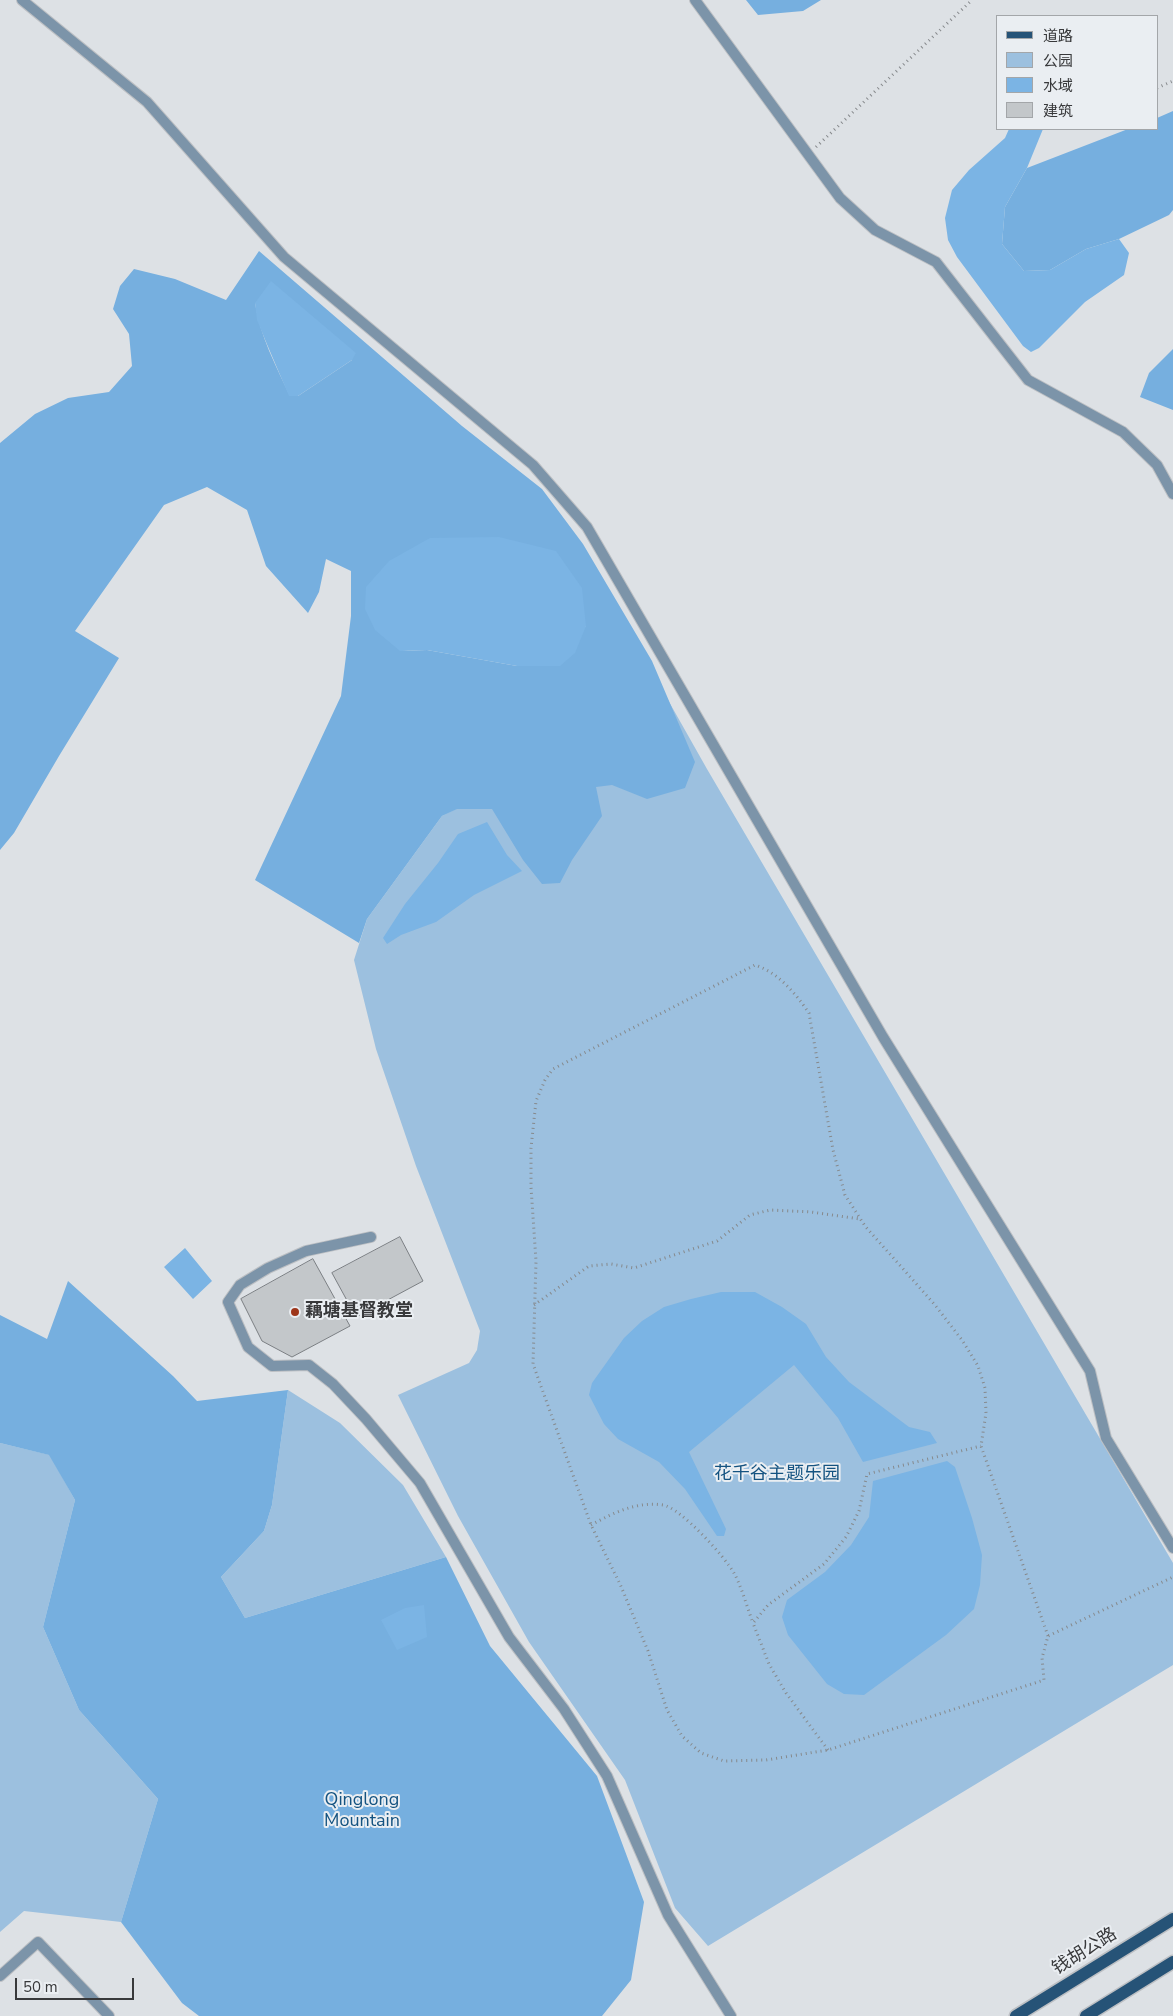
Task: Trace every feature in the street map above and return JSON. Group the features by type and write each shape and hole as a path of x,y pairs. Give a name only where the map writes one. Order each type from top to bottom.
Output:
{"main road":[{"name":"钱胡公路","path":"1016,2016 1173,1919"},
{"path":"1086,2016 1173,1962"}],"street":[{"path":"22,0 147,102 284,257 533,465 587,526 883,1036 1090,1370 1106,1438 1173,1548"},
{"path":"695,0 840,198 875,230 936,262 1028,380 1123,432 1157,465 1173,494"},
{"path":"371,1237 306,1251 268,1268 240,1284 228,1302 248,1347 272,1366 309,1365 332,1384 359,1412 420,1483 509,1638 564,1708 607,1776 668,1915 731,2016"},
{"path":"0,1976 38,1942 110,2016"}],"path":[{"path":"808,154 972,0"},
{"path":"1158,88 1173,81"},
{"path":"756,965 769,970 798,997 809,1013 833,1150 845,1195 860,1219 935,1305 962,1340 978,1366 984,1388 986,1414 982,1446 1048,1636 1042,1658 1044,1680 828,1750 766,1760 724,1761 702,1753 682,1736 667,1710 648,1651 620,1584 591,1525 533,1364 536,1261 531,1187 531,1148 536,1102 545,1080 553,1069 756,965"},
{"path":"534,1305 589,1266 611,1264 634,1268 717,1241 750,1215 770,1210 811,1212 860,1219"},
{"path":"753,1623 768,1605 824,1564 846,1537 860,1511 867,1474 982,1446"},
{"path":"591,1525 615,1512 638,1506 665,1505 688,1521 721,1554 734,1574 773,1671 786,1693 828,1750"},
{"path":"1048,1636 1173,1577"}],"green space":[{"path":"746,0 821,0 803,11 758,15"},
{"path":"1173,111 1173,210 1169,215 1119,239 1086,249 1050,270 1024,271 1002,244 1005,207 1027,168 1125,130 1158,130 1158,118"},
{"path":"259,251 462,426 542,489 583,544 652,661 695,762 685,788 647,799 612,785 596,787 602,816 572,860 560,883 542,884 523,860 492,809 457,809 442,816 367,919 359,943 255,880 341,696 351,616 351,571 326,559 319,592 308,613 266,566 247,510 207,487 164,505 75,631 119,658 14,833 0,850 0,443 35,414 68,398 109,392 132,366 129,334 113,309 120,286 134,269 175,279 226,300","holes":["255,303 352,360 298,396 290,396 265,339","586,626 517,666 427,650 400,651"]},
{"path":"1173,349 1173,410 1140,397 1149,373"},
{"name":"花千谷主题乐园","path":"668,700 1173,1563 1173,1665 708,1946 675,1908 625,1780 529,1642 458,1516 398,1395 469,1363 477,1350 480,1331 416,1166 376,1049 354,960 367,919 442,816"},
{"name":"Qinglong Mountain","path":"68,1281 173,1376 197,1401 288,1390 272,1505 264,1531 221,1577 245,1618 446,1557 490,1646 597,1776 644,1902 631,1980 602,2016 199,2016 182,2003 121,1922 158,1799 79,1710 43,1627 75,1500 49,1455 0,1443 0,1315 47,1339"},
{"path":"288,1390 340,1423 403,1485 446,1557 245,1618 221,1577 264,1531 272,1505"},
{"path":"0,1443 50,1455 75,1500 43,1627 79,1710 158,1799 121,1922 24,1911 0,1932"}],"water":[{"path":"1009,130 1043,130 1027,168 1005,207 1002,244 1024,271 1050,270 1086,249 1119,239 1129,253 1124,275 1085,302 1039,348 1031,352 1023,346 957,257 948,240 945,218 952,190 969,170 1005,138"},
{"path":"271,281 356,353 352,360 298,396 289,396 257,320 255,303"},
{"path":"499,537 556,551 582,588 586,626 575,653 560,666 517,666 427,650 400,651 375,630 365,609 366,587 389,561 430,538"},
{"path":"487,822 507,855 522,871 474,895 436,922 401,935 387,944 383,938 405,904 438,863 458,834"},
{"path":"185,1248 212,1281 193,1299 164,1267"},
{"path":"721,1292 755,1292 782,1307 806,1324 826,1357 849,1382 909,1427 930,1432 937,1443 863,1462 838,1418 794,1365 689,1452 726,1529 724,1536 717,1536 685,1489 659,1462 618,1439 604,1424 589,1395 592,1383 624,1338 642,1321 664,1307"},
{"path":"947,1461 955,1467 982,1555 980,1585 974,1609 946,1635 864,1695 844,1694 827,1684 788,1635 782,1617 787,1600 825,1572 851,1545 869,1517 873,1481"},
{"path":"424,1605 427,1637 397,1650 381,1620 405,1608"}],"building":[{"path":"400,1237 423,1281 356,1317 332,1273"},
{"name":"藕塘基督教堂","path":"313,1259 350,1326 292,1357 262,1341 241,1299"}],"place":[{"name":"藕塘基督教堂","path":"295,1312"}]}
